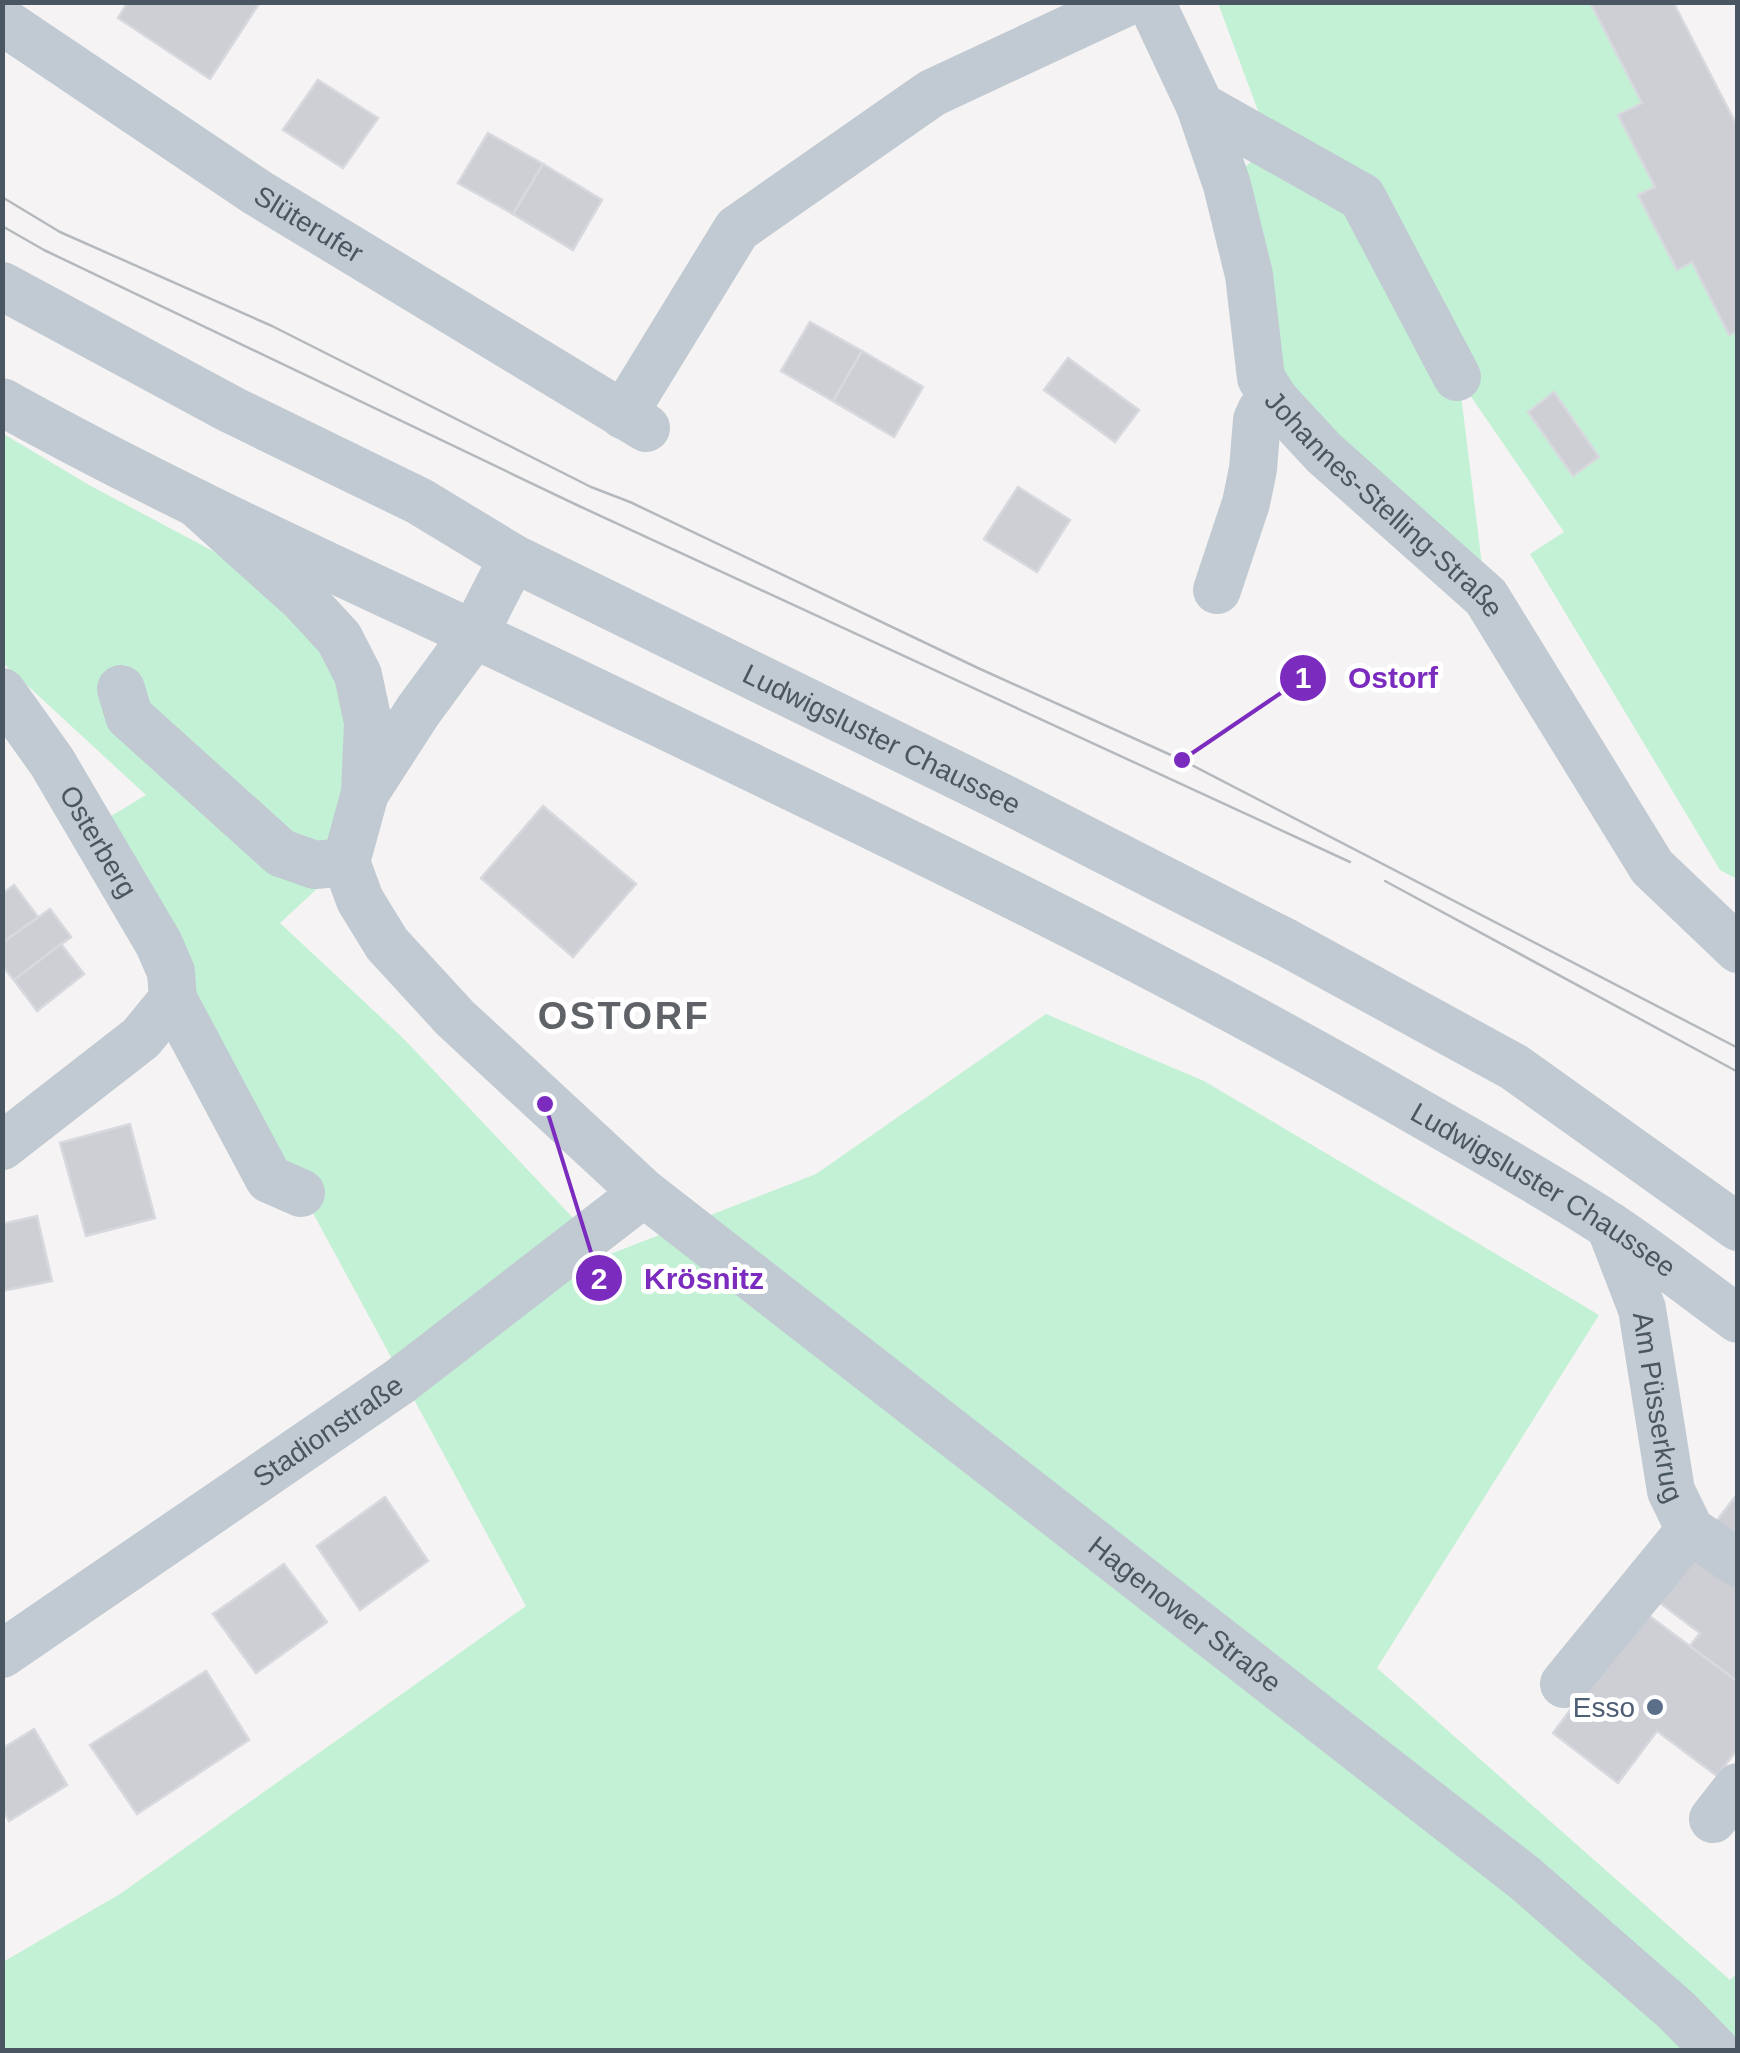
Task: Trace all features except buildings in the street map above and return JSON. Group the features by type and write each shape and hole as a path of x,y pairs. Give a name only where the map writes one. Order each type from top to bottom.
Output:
{"street":[{"name":"Slüterufer","path":"2,21 258,192 635,421 737,230 932,93 1127,2"},
{"name":"Johannes-Stelling-Straße","path":"1152,2 1200,106 1227,185 1249,275 1261,378 1274,399 1324,454 1486,597 1652,868 1738,950"},
{"path":"1200,106 1362,197 1457,377"},
{"name":"Ludwigsluster Chaussee","path":"2,286 232,410 420,501 513,558 1001,797 1514,1066 1738,1227"},
{"path":"1216,590 1246,503 1257,420 1274,399"},
{"name":"Ludwigsluster Chaussee","path":"2,402 93,453 1102,939 1296,1042 1610,1226 1738,1319"},
{"path":"121,689 130,716 281,852 315,865 346,862 365,793 368,722 358,675 339,638 303,599 196,503"},
{"path":"365,793 472,636 513,558"},
{"name":"Osterberg","path":"2,692 52,762 159,944 171,972 173,998 270,1178 300,1193"},
{"name":"Hagenower Straße","path":"346,862 360,900 386,944 455,1018 644,1193 1526,1879 1677,2011 1715,2050"},
{"path":"2,1146 141,1038 173,998"},
{"name":"Stadionstraße","path":"2,1654 399,1382 644,1193"},
{"name":"Am Püsserkrug","path":"1610,1226 1642,1309 1672,1490 1690,1530 1738,1563"},
{"path":"1564,1684 1690,1530"}],"green space":[{"path":"1218,3 1590,3 1642,103 1655,187 1638,196 1676,269 1692,262 1728,334 1737,331 1737,879 1720,870 1530,554 1564,532 1459,379 1486,597 1324,453 1258,336 1227,185 1270,143"},
{"path":"2,433 89,485 303,599 358,675 346,862 280,923 404,1039 608,1255 816,1174 1046,1014 1204,1081 1599,1315 1377,1668 1730,1980 1737,1973 1737,2050 3,2050 3,1962 120,1894 526,1606 101,822 146,795 3,663"}],"tram line":[{"path":"2,197 60,232 272,326 591,487 1182,760 1738,1048"},
{"path":"2,226 44,250 579,506 1350,862"},
{"path":"1385,881 1738,1072"}],"place":[{"name":"Ostorf","path":"1182,760"},
{"name":"Krösnitz","path":"545,1104"},
{"name":"Esso","path":"1655,1707"}],"district":[{"name":"OSTORF","path":"624,1016"}]}
